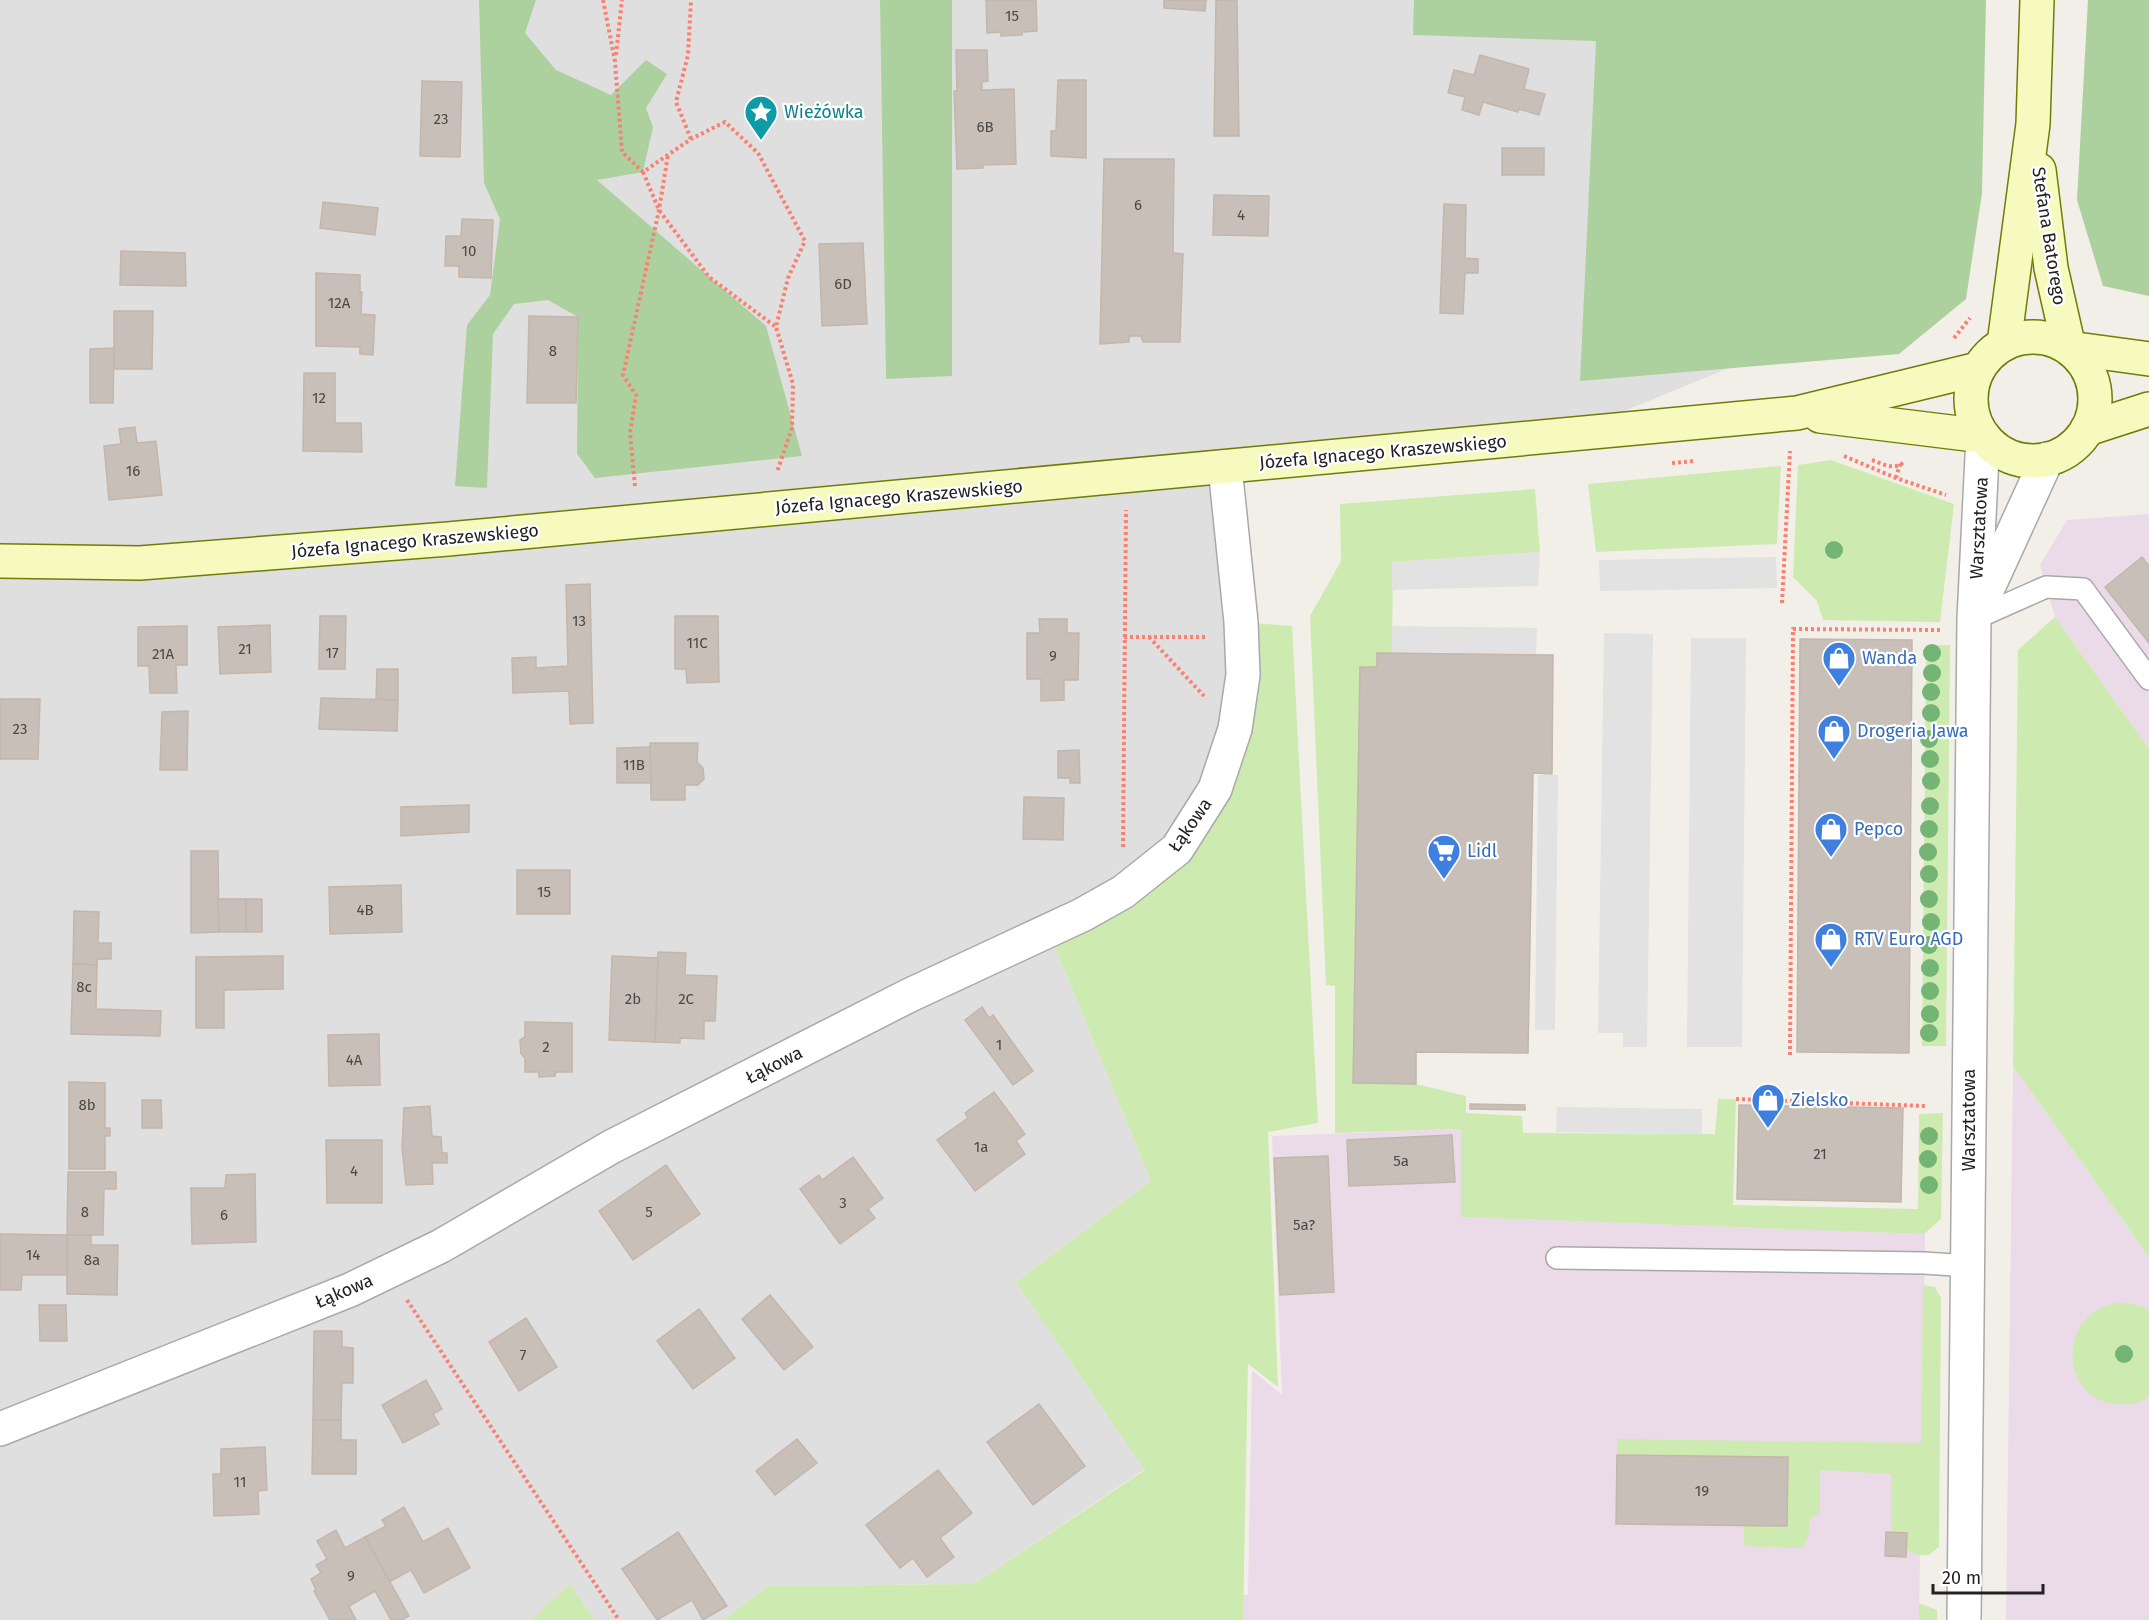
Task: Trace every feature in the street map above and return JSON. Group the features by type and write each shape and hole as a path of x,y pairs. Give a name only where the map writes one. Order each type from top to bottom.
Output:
{"street":[{"name":"Stefana Batorego","path":"2004,344 2033,123 2037,0"},
{"name":"Stefana Batorego","path":"2033,123 2051,268 2069,348"},
{"path":"2037,336 2054,340 2069,348 2082,361 2091,376 2095,394 2093,412 2087,429 2063,453 2047,459 2029,460 2012,457 1996,448 1983,436 1975,421 1971,404 1972,386 1978,369 1989,355 2004,344 2020,338 2037,336"},
{"path":"2069,348 2149,359"},
{"name":"Józefa Ignacego Kraszewskiego","path":"0,561 140,563 448,539 1797,413 1978,369"},
{"path":"2087,429 2149,409"},
{"name":"Józefa Ignacego Kraszewskiego","path":"1797,413 1983,436"},
{"name":"Warsztatowa","path":"1964,1620 1969,1266 1961,625 1983,436"},
{"name":"Warsztatowa","path":"1961,625 2047,459"},
{"name":"Łąkowa","path":"0,1429 350,1290 441,1245 611,1147 910,995 1082,915 1123,892 1177,849 1215,789 1235,729 1243,675 1241,622 1225,466"}],"lane":[{"path":"1961,625 2046,587 2083,589 2149,679"},
{"path":"1557,1258 1924,1263 1969,1266"}],"path":[{"path":"603,0 615,61 622,152 643,172 659,210 709,277 776,327"},
{"path":"615,61 622,0"},
{"path":"691,0 688,55 676,102 691,139"},
{"path":"643,172 691,139 725,122 758,153 805,242 788,278 776,327 793,384 793,417 792,428 774,480"},
{"path":"636,492 630,433 636,394 623,375 659,210 668,155"},
{"path":"1949,342 1976,311"},
{"path":"1896,478 1900,465 1903,426"},
{"path":"1778,452 1801,450"},
{"path":"1782,603 1790,451"},
{"path":"1835,453 1896,478 1953,497"},
{"path":"1662,464 1696,461"},
{"path":"1123,892 1126,507 1136,506"},
{"path":"1124,637 1204,639 1241,622"},
{"path":"1790,1055 1793,628 1961,625"},
{"path":"1149,637 1235,729"},
{"path":"1736,1099 1926,1106"},
{"path":"388,1271 619,1620"}],"shaded area":[{"path":"0,0 1979,0 1772,350 1569,434 1225,466 1243,675 1177,849 1048,930 1151,1181 1016,1282 1145,1469 974,1584 768,1586 723,1620 595,1620 570,1585 531,1620 0,1620"},
{"path":"2149,514 2149,749 2055,617 2040,565 2067,520"},
{"path":"1540,552 1538,586 1392,590 1392,562"},
{"path":"1776,557 1777,588 1600,591 1599,560"},
{"path":"1392,626 1537,628 1536,655 1392,653"},
{"path":"1604,633 1653,634 1647,1047 1623,1047 1623,1033 1598,1033"},
{"path":"1691,638 1746,638 1742,1047 1687,1047"},
{"path":"1538,775 1558,775 1555,1030 1535,1030"},
{"path":"2013,1066 2149,1257 2149,1620 2006,1620"},
{"path":"1557,1107 1702,1109 1702,1134 1556,1132"},
{"path":"1461,1129 1462,1217 1925,1234 1919,1620 772,1620 893,1587 1248,1595 1252,1370 1282,1395 1272,1136"}],"green space":[{"path":"479,0 536,0 525,33 556,70 611,95 646,60 667,74 646,108 653,127 643,172 597,180 766,326 802,456 595,478 577,454 578,317 548,300 514,304 493,334 487,488 455,486 467,325 490,295 500,219 484,183"},
{"path":"880,0 952,0 952,376 886,379"},
{"path":"1414,0 1986,0 1982,193 1966,299 1899,354 1580,381 1596,41 1413,35"},
{"path":"2088,0 2149,0 2149,296 2103,286 2077,200"},
{"path":"1831,460 1954,504 1940,622 1823,620 1817,601 1793,577 1798,465"},
{"path":"1781,466 1777,544 1596,552 1588,484"},
{"path":"1535,489 1540,552 1393,562 1392,653 1377,653 1377,667 1360,668 1353,1083 1416,1084 1466,1096 1466,1113 1522,1116 1523,1133 1715,1134 1718,1099 1736,1099 1733,1205 1918,1209 1919,1114 1943,1113 1941,1219 1924,1234 1461,1217 1461,1129 1335,1133 1335,986 1326,985 1310,616 1341,561 1340,504"},
{"path":"2055,617 2149,749 2149,1257 2013,1066 2018,650"},
{"path":"1241,622 1292,626 1318,1123 1268,1132 1278,1387 1248,1364 1243,1620 723,1620 768,1586 974,1584 1145,1470 1016,1282 1151,1181 1048,930 1123,892 1215,789"},
{"path":"1926,645 1950,645 1946,1046 1922,1046"},
{"path":"1923,1285 1935,1287 1941,1298 1939,1547 1929,1555 1907,1551 1907,1533 1891,1532 1891,1474 1820,1470 1820,1512 1810,1519 1808,1538 1802,1548 1744,1546 1744,1526 1787,1526 1788,1457 1617,1455 1617,1439 1921,1443"},
{"path":"2126,1303 2142,1306 2149,1311 2149,1397 2138,1403 2118,1404 2100,1400 2086,1390 2077,1376 2073,1360 2074,1343 2080,1327 2091,1314 2108,1305"},
{"path":"570,1584 595,1620 531,1620"},
{"path":"1919,1603 1937,1610 1937,1620 1919,1620"}],"building":[{"path":"986,0 1036,0 1037,31 1022,32 1022,35 1001,36 1001,32 987,33"},
{"path":"1164,0 1206,0 1205,11 1164,8"},
{"path":"1216,0 1237,0 1239,136 1214,136"},
{"path":"956,50 987,50 988,81 982,82 982,90 1014,89 1016,164 957,169 954,91 957,91"},
{"path":"1480,55 1529,69 1524,89 1545,94 1539,115 1519,109 1518,112 1483,102 1479,115 1462,110 1465,97 1448,93 1454,70 1474,75"},
{"path":"1058,80 1086,80 1086,158 1051,156 1051,131 1056,131"},
{"path":"422,81 462,82 460,157 420,156"},
{"path":"1502,148 1544,148 1544,175 1502,175"},
{"path":"1104,159 1174,159 1173,253 1183,254 1180,342 1143,342 1141,336 1129,336 1129,342 1100,344"},
{"path":"1214,195 1269,196 1268,236 1213,235"},
{"path":"323,202 378,208 375,235 320,228"},
{"path":"1444,204 1466,205 1465,258 1478,259 1478,273 1465,273 1463,314 1440,313"},
{"path":"462,219 493,220 491,278 459,277 459,266 445,266 446,236 461,236"},
{"path":"863,243 867,324 822,326 819,244"},
{"path":"121,251 185,253 186,286 120,285"},
{"path":"316,273 360,275 361,314 375,315 373,355 360,354 360,347 316,346"},
{"path":"114,311 153,311 152,369 114,369"},
{"path":"529,316 578,317 576,403 527,403"},
{"path":"114,348 113,403 90,403 90,349"},
{"path":"304,373 335,373 335,423 361,423 362,452 303,451"},
{"path":"135,427 137,443 156,441 162,495 109,500 104,446 121,444 119,429"},
{"path":"2142,557 2149,566 2149,643 2105,587"},
{"path":"590,584 593,723 570,724 569,691 513,693 512,658 536,657 536,668 568,666 566,585"},
{"path":"320,616 346,616 345,669 319,669"},
{"path":"675,616 718,616 719,682 687,683 686,669 675,669"},
{"path":"1039,619 1067,619 1067,633 1079,633 1078,680 1064,680 1064,700 1041,701 1041,679 1027,679 1027,633 1040,633"},
{"path":"270,625 271,672 220,674 218,627"},
{"path":"187,626 187,665 176,665 177,693 150,693 149,666 138,666 138,627"},
{"path":"1800,639 1912,640 1909,1053 1797,1052"},
{"name":"Lidl","path":"1377,653 1553,655 1552,774 1533,773 1528,1053 1416,1052 1416,1084 1353,1083 1360,667 1377,667"},
{"path":"377,669 398,669 398,700 376,699"},
{"path":"321,698 398,700 397,731 319,729"},
{"path":"0,699 40,699 38,759 0,759"},
{"path":"188,711 187,770 160,770 162,712"},
{"path":"650,743 698,743 697,762 703,768 704,779 698,785 685,785 685,800 651,800"},
{"path":"650,747 651,783 617,783 617,748"},
{"path":"1079,750 1080,783 1070,783 1070,778 1058,778 1058,751"},
{"path":"1024,797 1064,798 1063,840 1023,839"},
{"path":"469,805 469,832 401,836 401,807"},
{"path":"191,851 218,851 219,932 191,933"},
{"path":"517,870 570,870 570,914 517,914"},
{"path":"401,885 402,932 330,934 329,887"},
{"path":"218,899 246,899 246,932 219,932"},
{"path":"246,899 262,899 262,932 246,932"},
{"path":"74,911 99,912 98,943 111,943 111,959 97,959 97,965 73,964"},
{"path":"658,952 686,953 685,975 717,976 715,1021 704,1021 704,1039 680,1038 680,1043 655,1042"},
{"path":"283,956 283,989 224,990 224,1028 196,1028 196,957"},
{"path":"612,956 658,958 655,1042 609,1040"},
{"path":"73,964 97,965 96,1009 161,1011 160,1036 71,1034"},
{"path":"982,1007 989,1018 993,1015 1033,1071 1013,1085 965,1020"},
{"path":"525,1022 572,1023 572,1072 556,1072 555,1076 539,1077 539,1072 525,1072 525,1058 521,1054 520,1040 525,1037"},
{"path":"379,1034 380,1085 329,1086 328,1035"},
{"path":"69,1082 105,1083 105,1128 110,1128 110,1136 105,1136 105,1169 69,1169"},
{"path":"994,1092 1025,1134 1016,1141 1025,1154 975,1191 937,1140 968,1118 965,1113"},
{"path":"142,1100 161,1100 162,1128 142,1128"},
{"path":"1470,1104 1525,1105 1525,1110 1470,1109"},
{"path":"1739,1105 1903,1108 1901,1202 1737,1199"},
{"path":"430,1106 432,1136 441,1137 442,1153 447,1153 447,1163 432,1163 433,1184 406,1185 402,1147 404,1108"},
{"path":"1452,1135 1455,1182 1349,1186 1347,1140"},
{"path":"326,1140 382,1140 382,1203 327,1203"},
{"path":"1328,1156 1334,1292 1280,1295 1274,1158"},
{"path":"853,1157 883,1198 868,1209 875,1218 840,1244 800,1189 819,1175 822,1180"},
{"path":"666,1165 700,1214 633,1260 599,1211"},
{"path":"68,1172 116,1172 116,1189 104,1189 103,1235 67,1235"},
{"path":"255,1174 256,1242 192,1244 191,1188 225,1188 226,1175"},
{"path":"0,1234 67,1235 67,1275 22,1275 21,1290 0,1290"},
{"path":"67,1235 91,1235 91,1245 118,1245 117,1295 67,1294"},
{"path":"770,1295 813,1347 784,1370 742,1319"},
{"path":"39,1305 66,1305 67,1341 40,1341"},
{"path":"699,1309 735,1358 693,1389 657,1341"},
{"path":"526,1318 557,1367 519,1391 489,1342"},
{"path":"314,1331 342,1331 342,1347 353,1348 353,1383 342,1383 341,1420 313,1420"},
{"path":"426,1380 442,1409 433,1414 439,1424 403,1443 382,1405"},
{"path":"1039,1404 1085,1466 1033,1505 987,1442"},
{"path":"313,1420 341,1420 341,1440 356,1440 356,1474 312,1474"},
{"path":"797,1439 817,1463 775,1495 756,1471"},
{"path":"265,1447 267,1490 258,1491 259,1514 214,1516 213,1474 221,1474 221,1449"},
{"path":"1617,1455 1788,1457 1787,1526 1616,1524"},
{"path":"938,1470 972,1513 940,1538 954,1557 927,1577 913,1558 900,1568 866,1525"},
{"path":"404,1507 423,1542 448,1528 470,1568 424,1593 411,1570 389,1582 365,1537 386,1526 382,1520"},
{"path":"336,1530 345,1548 365,1537 409,1616 402,1620 391,1620 375,1591 349,1606 356,1620 330,1620 314,1591 316,1590 311,1579 321,1573 316,1565 327,1559 317,1541"},
{"path":"678,1532 727,1606 703,1620 692,1600 657,1620 622,1569"},
{"path":"1886,1532 1907,1533 1906,1557 1885,1556"}],"place":[{"name":"Wieżówka","path":"761,141"},
{"name":"Wanda","path":"1839,687"},
{"name":"Drogeria Jawa","path":"1834,760"},
{"name":"Pepco","path":"1831,858"},
{"name":"Lidl","path":"1444,880"},
{"name":"RTV Euro AGD","path":"1831,968"},
{"name":"Zielsko","path":"1768,1129"}]}
